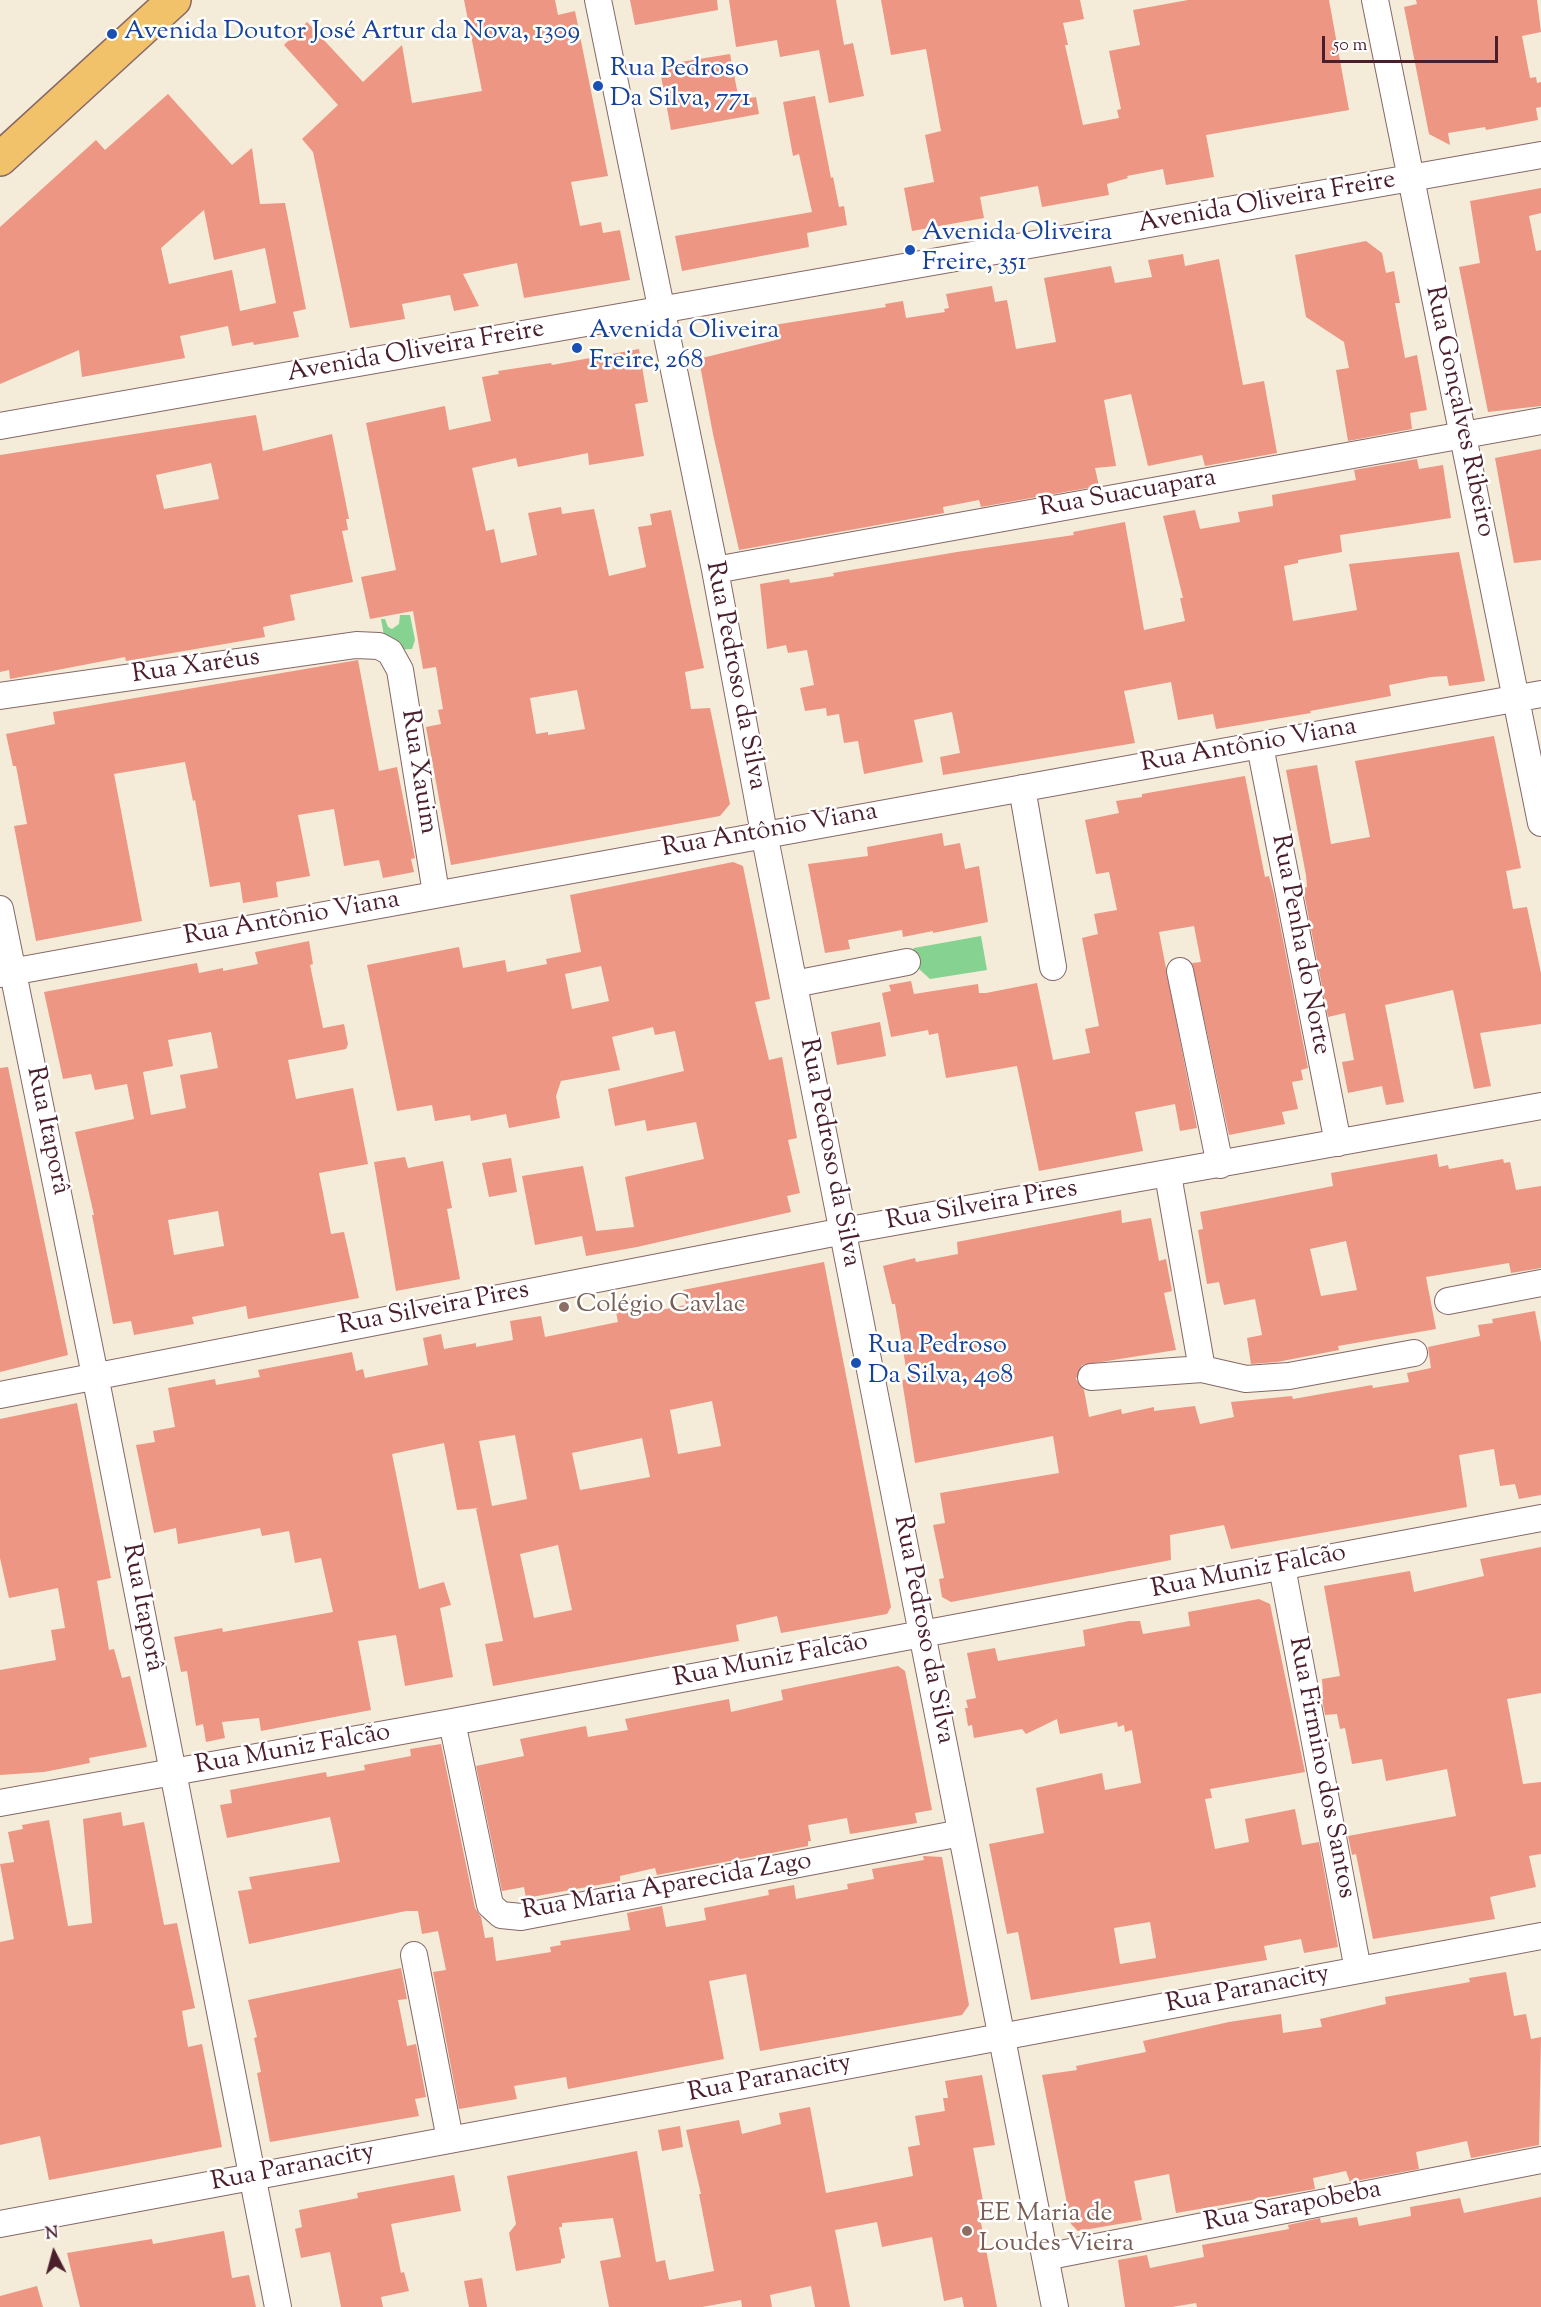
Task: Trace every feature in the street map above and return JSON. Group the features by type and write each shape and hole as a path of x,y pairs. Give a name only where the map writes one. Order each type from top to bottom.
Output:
{"main road":[{"path":"0,159 174,0"}],"street":[{"name":"Rua Pedroso da Silva","path":"598,0 715,570 764,833 1055,2307"},
{"name":"Rua Gonçalves Ribeiro","path":"1375,0 1541,823"},
{"name":"Avenida Oliveira Freire","path":"0,426 1541,155"},
{"name":"Rua Suacuapara","path":"715,570 1541,421"},
{"name":"Rua Xaréus","path":"0,696 356,645 380,646 390,652"},
{"name":"Rua Xauim","path":"390,652 396,660 402,682 436,893"},
{"name":"Rua Antônio Viana","path":"7,972 1541,694"},
{"name":"Rua Penha do Norte","path":"1260,746 1338,1143"},
{"path":"1022,788 1053,968"},
{"name":"Rua Itaporâ","path":"0,909 7,972 96,1375 278,2307"},
{"path":"794,984 907,962"},
{"path":"1180,971 1220,1165"},
{"name":"Rua Silveira Pires","path":"0,1395 844,1231 1168,1175 1541,1106"},
{"path":"1168,1175 1202,1369"},
{"path":"1448,1301 1541,1283"},
{"path":"1091,1377 1202,1369 1246,1379 1289,1376 1414,1353"},
{"name":"Rua Muniz Falcão","path":"0,1803 452,1722 1541,1518"},
{"name":"Rua Firmino dos Santos","path":"1282,1567 1358,1970"},
{"name":"Rua Maria Aparecida Zago","path":"452,1722 490,1905 501,1915 521,1917 961,1833"},
{"name":"Rua Paranacity","path":"0,2224 1541,1936"},
{"path":"414,1955 450,2139"},
{"name":"Rua Sarapobeba","path":"1045,2257 1541,2160"}],"green space":[{"path":"400,615 410,615 415,640 412,649 391,650 385,641 381,619 385,619 388,627 392,629 399,624"},
{"path":"981,936 987,970 930,979 919,969 913,968 910,953 914,948"}],"building":[{"path":"464,0 555,0 558,15 575,11 608,176 571,182 580,226 601,222 603,233 620,230 630,280 524,298 517,263 463,274 479,306 454,311 450,295 402,304 405,319 350,328 313,152 302,139 338,105 284,45 307,22 363,82 402,45 412,103 482,91"},
{"path":"630,0 717,0 718,10 635,25"},
{"path":"729,0 836,0 844,45 853,43 864,96 829,103 819,50 780,57 777,40 736,47"},
{"path":"881,0 1080,0 1084,19 1063,23 1068,45 1065,45 1083,125 1119,118 1117,110 1121,109 1109,51 1140,45 1133,10 1188,0 1329,0 1349,110 1206,135 1214,177 1166,185 1163,169 1127,176 1128,178 1107,184 1109,195 1042,207 1038,186 980,197 984,218 912,231 904,188 934,182 925,135 941,131 926,49 891,55"},
{"path":"1416,0 1537,0 1541,32 1522,36 1530,78 1536,77 1537,83 1541,82 1541,107 1536,108 1538,120 1486,130 1485,127 1448,133 1450,145 1429,134 1404,7 1417,4"},
{"path":"730,54 739,100 756,97 759,114 671,130 661,76 664,75 662,65"},
{"path":"168,94 232,165 252,148 260,204 285,203 306,309 293,312 299,337 254,345 253,342 232,346 228,326 180,336 185,358 82,377 79,350 0,384 0,227 96,140 105,150","holes":["204,210 214,260 265,248 276,303 240,311 232,270 169,284 161,248"]},
{"path":"815,96 831,178 833,177 839,207 844,206 847,225 807,233 809,247 682,271 675,236 812,212 799,154 793,156 783,102"},
{"path":"1541,188 1541,213 1529,216 1536,251 1541,250 1541,406 1488,412 1459,267 1480,263 1470,201"},
{"path":"1366,241 1382,253 1386,273 1394,271 1400,303 1395,303 1405,358 1417,355 1427,410 1410,413 1412,429 1348,441 1336,370 1349,368 1344,342 1306,317 1295,255"},
{"path":"1183,254 1185,266 1219,259 1243,385 1264,381 1277,453 1205,466 1202,455 1148,466 1131,394 1104,400 1116,466 1095,468 1099,486 981,507 979,500 943,507 944,513 739,550 713,434 699,360 702,358 776,340 774,325 886,307 885,304 903,301 906,318 945,312 944,309 949,308 946,294 992,286 995,302 1007,300 1016,349 1056,342 1044,278 1111,266 1115,283 1152,277 1148,260"},
{"path":"639,349 648,402 635,404 644,456 589,465 588,453 518,467 516,458 472,468 486,531 494,529 501,563 537,555 528,513 561,507 562,514 594,509 609,576 646,567 638,527 652,525 650,514 671,510 704,668 685,672 691,709 710,708 730,804 720,816 451,865 426,727 441,724 438,710 443,709 436,667 423,669 413,611 370,619 361,577 396,570 366,423 445,406 449,430 491,421 482,377 499,374 498,371 551,363 552,365","holes":["577,690 585,729 548,735 548,732 536,734 530,698"]},
{"path":"256,415 263,451 332,434 349,519 346,519 348,530 342,531 353,582 290,595 295,620 263,627 265,637 126,661 125,657 10,679 9,670 0,672 0,455","holes":["211,463 219,499 164,509 156,475"]},
{"path":"1541,449 1541,560 1514,563 1495,458"},
{"path":"1417,459 1419,469 1443,465 1451,518 1340,535 1342,552 1298,560 1298,563 1284,566 1293,621 1357,610 1349,564 1459,552 1485,681 1449,686 1447,676 1431,677 1389,685 1391,696 1310,711 1311,713 1216,729 1213,714 1178,720 1171,682 1124,691 1135,743 943,775 940,757 960,753 952,712 914,720 923,762 864,774 858,741 844,743 839,714 827,716 826,708 805,711 800,688 814,685 807,650 788,653 786,645 767,649 760,584 789,579 790,583 834,576 833,573 1074,535 1073,532 1125,522 1144,630 1185,621 1180,598 1183,598 1163,516 1195,510 1200,529 1240,522 1238,512 1273,506 1272,495 1356,480 1354,470"},
{"path":"358,660 379,771 397,767 415,858 411,859 414,872 383,878 379,860 344,866 334,809 298,815 310,876 276,882 278,897 243,903 240,882 210,887 195,800 193,801 185,762 114,774 142,921 36,941 14,826 27,824 16,766 13,766 6,734 55,724 53,712"},
{"path":"1494,736 1521,868 1506,871 1513,909 1527,907 1541,973 1541,1024 1480,1033 1491,1086 1474,1089 1453,990 1385,1005 1404,1102 1386,1105 1382,1086 1348,1093 1342,1062 1354,1060 1345,1013 1328,1017 1303,888 1307,887 1306,875 1286,770 1317,765 1331,844 1370,837 1355,761"},
{"path":"1245,776 1265,877 1269,876 1274,894 1308,1068 1301,1070 1303,1080 1292,1082 1298,1109 1282,1112 1285,1124 1229,1135 1192,963 1201,962 1194,926 1159,932 1197,1128 1180,1131 1175,1104 1135,1112 1143,1151 1039,1171 1017,1066 946,1078 938,1033 929,1035 928,1030 891,1037 882,993 891,991 889,985 911,981 914,994 978,984 979,993 986,993 1037,983 1053,1060 1090,1053 1085,1029 1099,1026 1082,938 1098,934 1094,914 1117,910 1109,872 1096,874 1085,820 1119,813 1116,801 1142,797 1142,794"},
{"path":"942,833 944,846 960,843 965,869 979,866 988,922 903,937 902,930 848,940 850,949 825,953 808,864 868,856 867,847"},
{"path":"733,862 743,866 770,999 755,1002 769,1060 782,1057 797,1138 788,1140 800,1193 787,1196 791,1212 637,1247 586,1256 582,1236 535,1245 522,1176 583,1166 596,1231 634,1227 625,1177 704,1159 696,1122 647,1131 645,1120 615,1126 608,1089 684,1071 675,1031 655,1035 653,1027 612,1037 620,1070 561,1081 556,1096 560,1118 509,1128 506,1114 471,1121 470,1115 435,1121 432,1105 397,1111 367,965 459,947 463,968 505,960 507,972 547,964 546,959 581,952 570,895","holes":["601,966 609,1001 572,1009 565,974"]},
{"path":"309,941 313,964 310,965 323,1028 344,1024 348,1044 346,1049 288,1060 296,1099 353,1088 368,1164 319,1173 331,1234 344,1232 359,1298 248,1319 246,1306 192,1317 194,1324 134,1335 131,1321 113,1324 92,1215 94,1215 75,1132 134,1119 127,1084 95,1090 91,1074 63,1079 44,992 197,963 199,973 223,968 223,971 258,964 255,952","holes":["211,1032 218,1068 180,1075 186,1108 151,1115 143,1072 173,1066 168,1040","218,1211 224,1246 174,1255 168,1220"]},
{"path":"880,1022 886,1056 837,1065 831,1032"},
{"path":"8,1067 68,1355 0,1372 0,1068"},
{"path":"1437,1154 1439,1167 1448,1165 1449,1169 1503,1159 1504,1163 1510,1162 1516,1190 1541,1186 1541,1268 1511,1273 1509,1263 1426,1277 1436,1329 1338,1346 1339,1350 1277,1362 1251,1364 1247,1338 1262,1335 1255,1299 1224,1305 1219,1282 1207,1284 1198,1230 1203,1229 1200,1212 1333,1186 1331,1173","holes":["1346,1241 1357,1290 1321,1296 1310,1249"]},
{"path":"405,1157 408,1168 443,1161 452,1208 447,1209 460,1279 396,1291 374,1162"},
{"path":"511,1158 517,1192 489,1197 482,1163"},
{"path":"1121,1210 1122,1223 1151,1218 1159,1261 1166,1259 1172,1291 1164,1293 1176,1350 1082,1365 1076,1379 1084,1390 1089,1417 1121,1409 1122,1414 1154,1407 1154,1411 1195,1406 1200,1424 1234,1417 1231,1402 1292,1396 1293,1399 1372,1385 1373,1388 1409,1382 1407,1373 1431,1368 1428,1347 1480,1336 1478,1325 1493,1323 1492,1319 1535,1311 1541,1343 1541,1495 1519,1499 1515,1484 1500,1486 1494,1449 1459,1455 1467,1507 1231,1549 1224,1525 1170,1535 1171,1560 951,1602 942,1597 939,1579 944,1578 933,1525 945,1523 940,1493 1059,1473 1053,1436 915,1463 902,1380 908,1379 895,1304 892,1304 883,1266 915,1258 916,1262 958,1254 957,1242"},
{"path":"824,1262 891,1607 887,1614 781,1633 777,1616 736,1625 739,1641 493,1686 485,1644 503,1641 476,1509 479,1508 457,1510 444,1443 392,1454 419,1589 444,1582 451,1605 440,1608 453,1677 405,1686 396,1635 358,1641 371,1710 261,1731 259,1718 222,1722 225,1738 206,1742 203,1724 196,1726 187,1671 181,1672 174,1637 222,1628 223,1632 333,1612 321,1558 295,1563 289,1531 262,1536 260,1528 178,1544 176,1528 154,1533 136,1445 155,1442 153,1431 175,1427 168,1388 215,1379 216,1385 260,1377 258,1370 352,1352 356,1371 363,1369 365,1378 428,1365 423,1338 441,1334 444,1349 476,1343 476,1347 513,1340 510,1321 541,1316 545,1337 618,1322 614,1302 648,1296 651,1312 686,1305 683,1290","holes":["712,1401 721,1446 678,1454 670,1410","515,1435 527,1499 492,1506 479,1441","642,1438 650,1477 580,1490 572,1453","558,1545 572,1610 534,1618 520,1554"]},
{"path":"77,1403 111,1578 97,1581 109,1650 114,1649 122,1678 130,1676 147,1747 89,1758 90,1763 44,1772 0,1775 0,1670 56,1660 51,1630 65,1628 58,1588 9,1598 0,1558 0,1419"},
{"path":"1541,1547 1541,1693 1507,1699 1523,1784 1541,1782 1541,1854 1529,1856 1536,1887 1490,1897 1495,1919 1373,1939 1356,1854 1352,1855 1348,1836 1456,1816 1447,1769 1386,1781 1382,1759 1352,1764 1345,1728 1340,1729 1337,1714 1325,1715 1321,1693 1323,1692 1322,1679 1340,1676 1324,1586 1410,1571 1414,1592 1484,1576 1480,1559"},
{"path":"1259,1599 1270,1604 1305,1772 1210,1789 1212,1798 1205,1799 1215,1849 1249,1842 1245,1819 1295,1809 1302,1845 1319,1842 1338,1947 1304,1953 1301,1939 1264,1946 1267,1960 1031,2000 1018,1932 1007,1934 989,1844 1044,1833 1036,1788 1102,1773 1105,1790 1141,1783 1132,1730 1125,1732 1124,1725 1118,1727 1117,1722 1060,1734 1057,1719 1026,1734 1022,1729 974,1738 972,1725 968,1726 965,1708 968,1708 966,1700 976,1698 967,1653 995,1648 998,1661 1085,1646 1083,1630 1129,1621 1140,1621 1143,1634 1190,1626 1188,1612","holes":["1150,1922 1156,1958 1120,1964 1114,1928"]},
{"path":"898,1666 905,1671 932,1810 915,1813 917,1823 850,1834 847,1818 808,1825 811,1841 808,1841 808,1846 657,1875 655,1868 620,1876 620,1881 526,1898 524,1887 502,1891 476,1766 524,1756 520,1739 586,1726 588,1737 628,1730 625,1719 729,1699 731,1712 783,1700 781,1690"},
{"path":"441,1744 475,1908 481,1917 485,1938 493,1937 496,1961 551,1952 550,1947 561,1945 560,1941 630,1930 627,1913 662,1906 666,1927 684,1924 706,1920 704,1908 769,1895 768,1890 794,1885 796,1899 848,1889 847,1884 874,1879 872,1869 924,1860 923,1856 942,1857 969,2005 962,2015 760,2051 746,1974 709,1981 724,2059 568,2089 566,2077 514,2086 517,2099 459,2109 433,1972 446,1970 438,1931 422,1934 418,1911 406,1911 249,1944 238,1891 252,1889 249,1877 340,1862 330,1817 227,1838 220,1805 232,1803 230,1790 326,1772 327,1777 365,1770 364,1765 411,1756 410,1749"},
{"path":"121,1812 123,1826 144,1822 164,1925 177,1923 195,2008 182,2011 188,2047 202,2044 222,2147 49,2180 40,2136 0,2145 0,1942 14,1939 0,1864 14,1862 8,1832 23,1829 22,1825 49,1820 68,1926 92,1923 83,1819"},
{"path":"401,1968 407,1999 398,2000 407,2046 416,2044 426,2097 415,2099 419,2116 270,2142 257,2073 261,2072 254,2038 257,2037 248,2000"},
{"path":"1506,1972 1514,2016 1526,2014 1531,2039 1541,2037 1539,2145 1471,2158 1467,2141 1416,2152 1419,2169 1350,2182 1346,2171 1313,2178 1315,2189 1176,2213 1169,2174 1134,2181 1142,2220 1078,2231 1071,2224 1042,2075 1077,2070 1076,2066 1146,2052 1143,2041 1229,2022 1281,2014 1283,2033 1322,2027 1320,2019 1386,2004 1385,1997 1470,1982 1469,1978"},
{"path":"982,2075 995,2145 973,2148 983,2201 977,2202 997,2307 964,2307 962,2297 944,2301 932,2237 882,2247 877,2222 835,2230 850,2307 815,2307 811,2286 770,2295 772,2307 742,2307 741,2300 702,2307 609,2307 600,2261 621,2257 613,2218 562,2223 562,2227 559,2227 565,2258 561,2259 561,2263 516,2271 509,2233 516,2224 507,2176 637,2151 656,2262 665,2260 669,2280 714,2271 699,2194 701,2194 686,2130 739,2120 742,2134 781,2124 779,2113 810,2107 826,2193 913,2176 908,2147 920,2145 915,2116 945,2111 943,2098 948,2098 945,2081"},
{"path":"680,2126 683,2147 662,2151 658,2130"},
{"path":"454,2175 461,2211 391,2224 401,2273 404,2272 409,2291 381,2297 383,2307 341,2307 330,2252 301,2258 295,2229 302,2227 299,2210 358,2198 357,2193"},
{"path":"1541,2197 1541,2307 1197,2307 1196,2303 1172,2307 1125,2307 1118,2260 1147,2255 1150,2268 1204,2257 1202,2245 1289,2229 1288,2225 1320,2218 1321,2223 1357,2217 1359,2226 1411,2216 1410,2207 1460,2198 1464,2213"},
{"path":"224,2231 232,2278 249,2275 256,2307 80,2307 67,2253 152,2239 153,2244"},
{"path":"482,2278 487,2307 469,2307 464,2281"},
{"path":"37,2286 43,2307 0,2307 0,2296"}],"place":[{"name":"Avenida Doutor José Artur da Nova, 1309","path":"112,34"},
{"name":"Rua Pedroso Da Silva, 771","path":"598,86"},
{"name":"Avenida Oliveira Freire, 351","path":"910,250"},
{"name":"Avenida Oliveira Freire, 268","path":"577,348"},
{"name":"Colégio Cavlac","path":"564,1307"},
{"name":"Rua Pedroso Da Silva, 408","path":"856,1363"},
{"name":"EE Maria de Loudes Vieira","path":"967,2231"}]}
